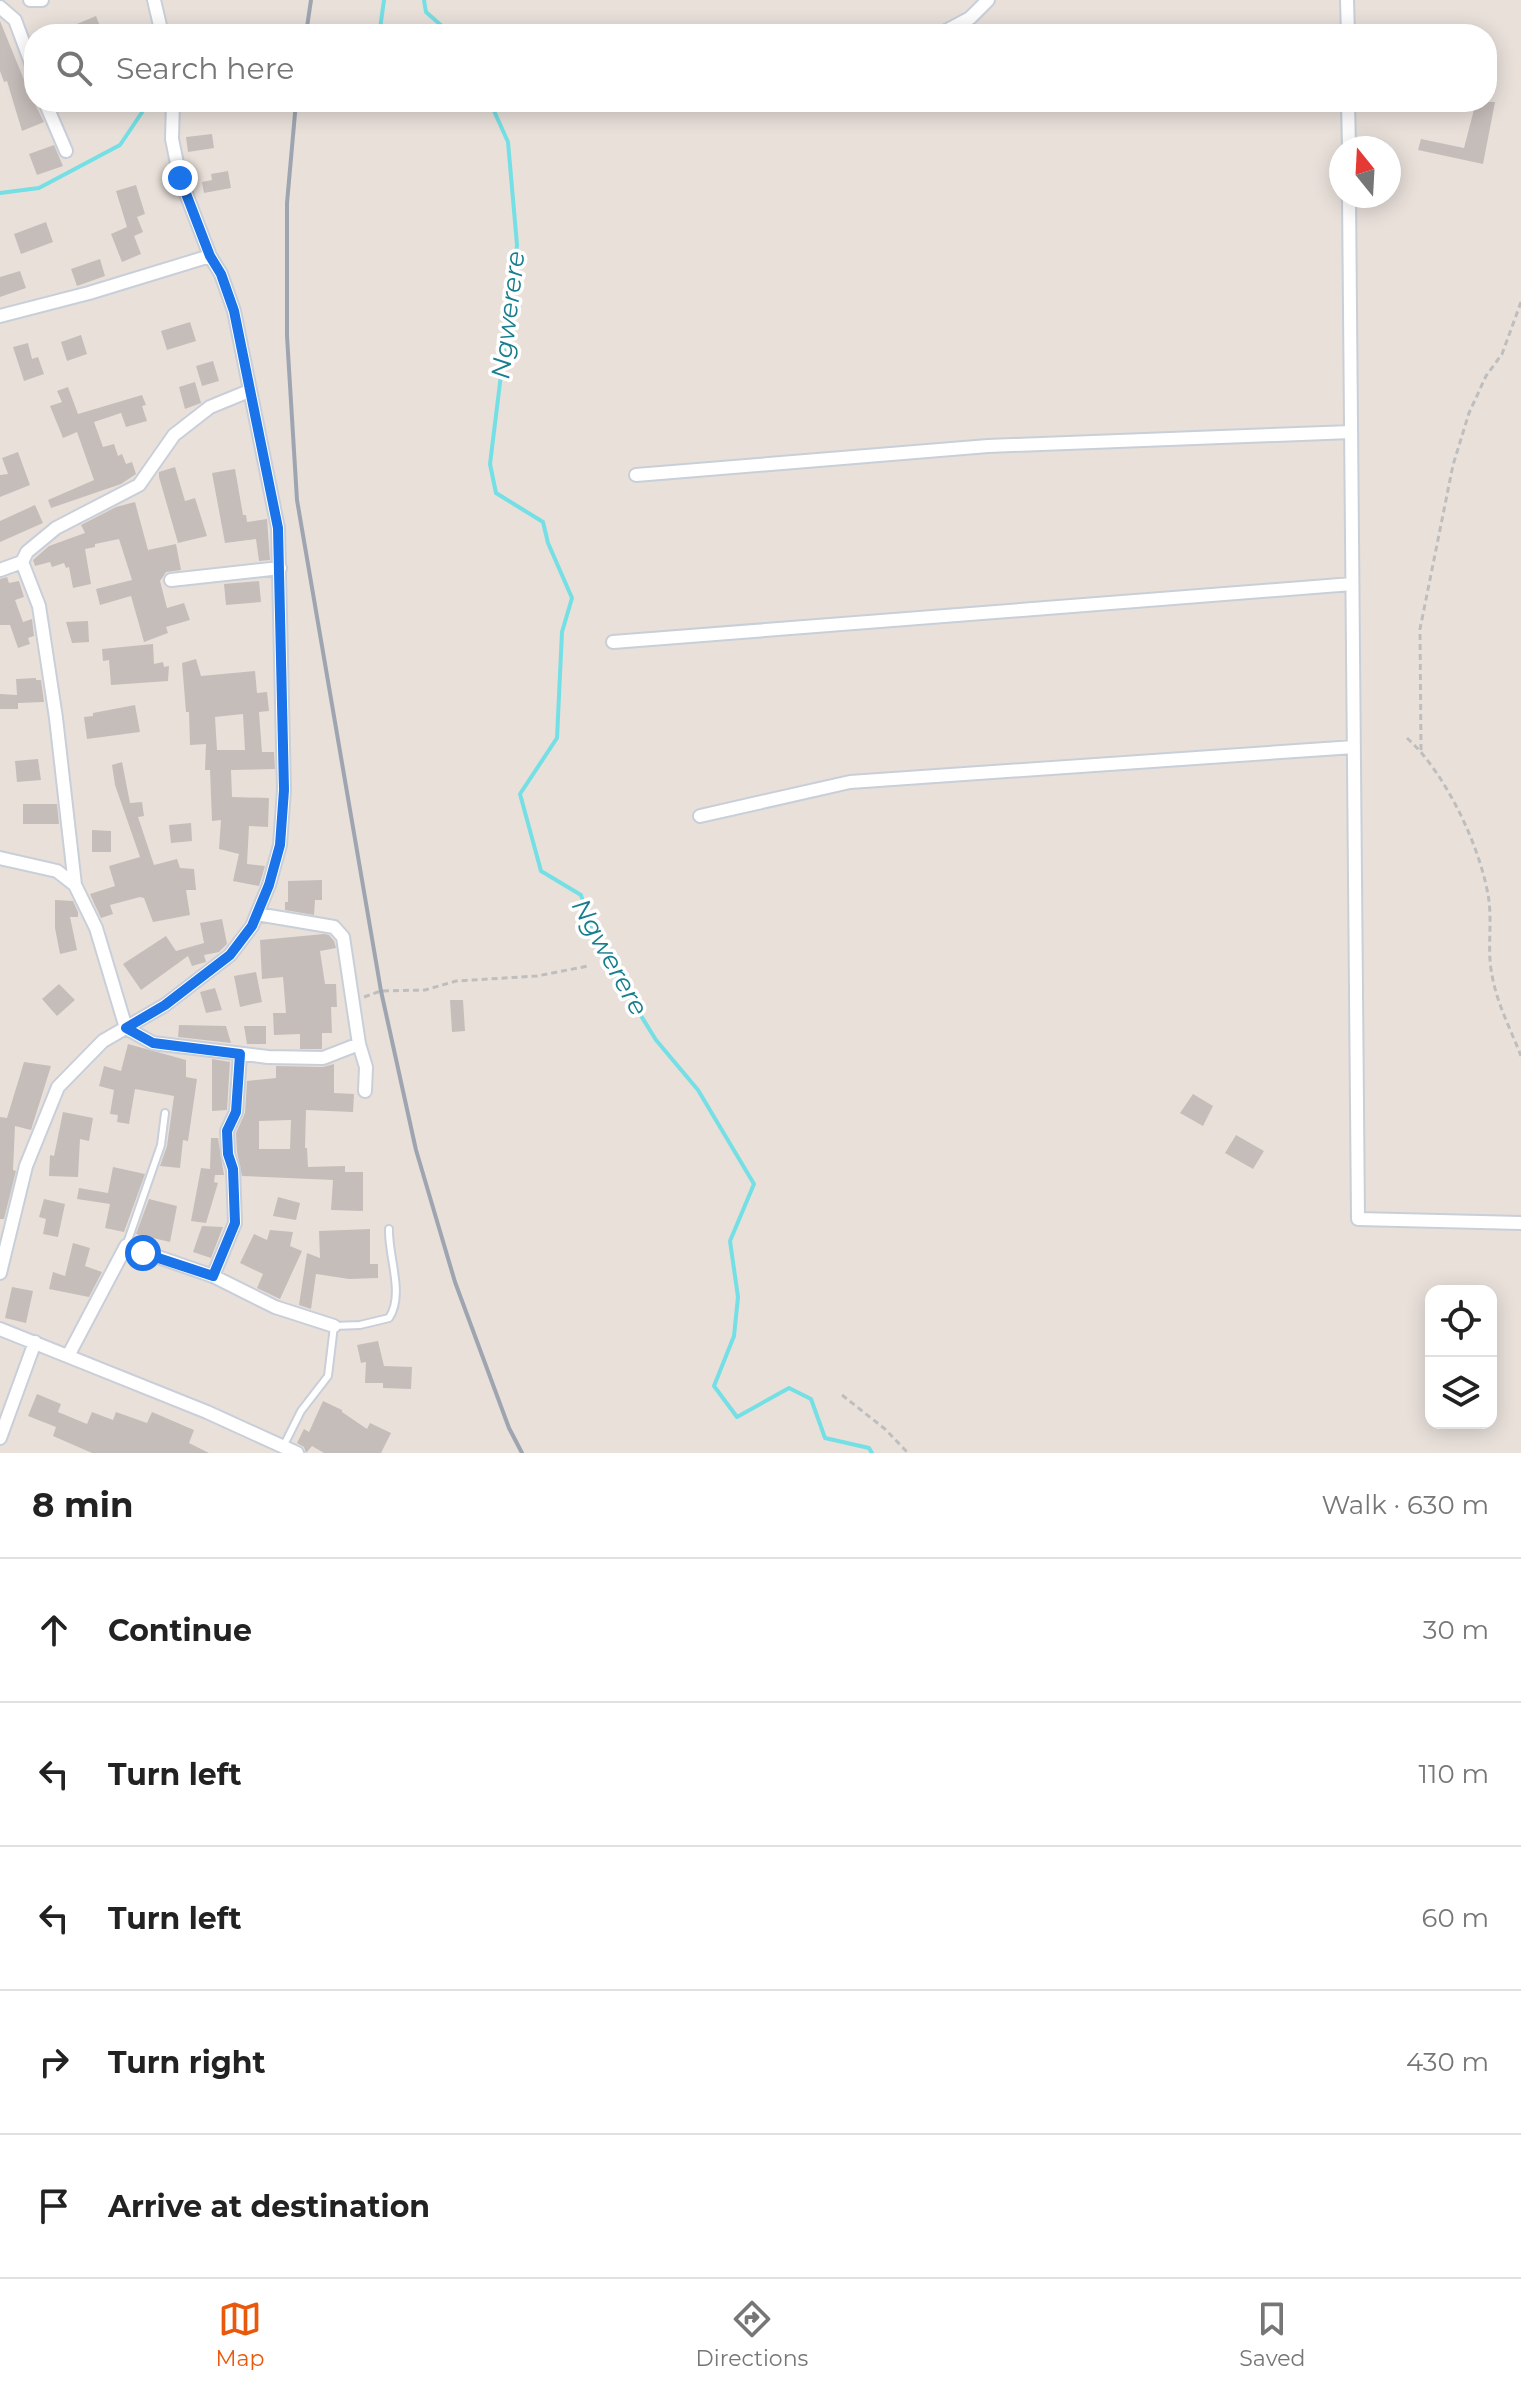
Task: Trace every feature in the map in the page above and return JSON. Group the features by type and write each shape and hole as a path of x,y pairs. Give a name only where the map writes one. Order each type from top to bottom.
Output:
{"street":[{"path":"10,0 0,5 15,20 24,44"},
{"path":"30,0 42,0"},
{"path":"154,0 160,24"},
{"path":"959,24 970,18 988,0"},
{"path":"1347,0 1348,24"},
{"path":"49,112 66,151"},
{"path":"0,1273 26,1166 58,1087 103,1041 165,1005 230,955 252,926 269,885 280,845 284,790 278,528 234,311 180,178 172,139 173,112"},
{"path":"1348,112 1349,136"},
{"path":"1349,208 1358,1219 1521,1223"},
{"path":"0,316 210,256"},
{"path":"0,570 22,562 27,552 56,528 139,485 174,435 210,407 249,391"},
{"path":"636,475 988,446 1351,432"},
{"path":"22,562 39,606 56,718 75,885 96,928 126,1028 153,1043 240,1054 323,1058 359,1044"},
{"path":"171,580 280,568"},
{"path":"613,642 1352,584"},
{"path":"700,816 850,782 1354,747"},
{"path":"0,858 57,871 75,885"},
{"path":"257,914 334,927 343,937 359,1044 366,1067 365,1091"},
{"path":"213,1276 235,1223 233,1169 228,1154 227,1131 236,1112 240,1054"},
{"path":"68,1356 126,1246 213,1276 275,1307 334,1326"},
{"path":"0,1329 297,1453"},
{"path":"0,1438 35,1342"}],"lane":[{"path":"126,1246 161,1145 165,1113"},
{"path":"284,1445 312,1394 328,1376 334,1326 389,1318 396,1308 394,1267 388,1248 389,1229"}],"path":[{"path":"1421,750 1420,629 1453,465 1469,413 1486,376 1502,354 1521,302"},
{"path":"1407,738 1421,750 1460,816 1483,868 1489,901 1491,974 1506,1024 1521,1056"},
{"path":"381,991 425,990 456,981 537,976 588,966"},
{"path":"842,1395 885,1429 908,1453"}],"building":[{"path":"96,16 99,24 77,24"},
{"path":"0,21 24,80 24,112 39,112 44,122 22,131 7,81 4,82 0,71"},
{"path":"1473,112 1493,112 1483,164 1418,150 1421,139 1464,148"},
{"path":"212,134 214,148 188,152 186,137"},
{"path":"54,145 63,166 37,175 29,154"},
{"path":"228,171 231,188 204,193 202,182 212,180 211,174"},
{"path":"136,185 145,214 137,217 143,232 134,236 141,254 122,262 111,234 127,227 116,191"},
{"path":"46,222 53,242 21,254 14,234"},
{"path":"100,259 105,276 77,286 71,269"},
{"path":"20,271 26,288 0,297 0,277"},
{"path":"190,322 196,341 167,350 161,331"},
{"path":"81,335 87,354 67,361 61,342"},
{"path":"28,343 32,359 38,357 44,374 24,381 13,347"},
{"path":"213,361 219,381 202,386 196,366"},
{"path":"195,382 201,403 185,409 179,387"},
{"path":"68,387 78,414 142,395 147,421 126,427 121,413 94,422 103,447 114,444 118,456 122,454 126,464 132,462 136,474 121,484 51,508 48,500 94,480 77,432 63,438 50,406 62,402 57,391"},
{"path":"18,452 30,485 0,497 0,475 8,474 2,458"},
{"path":"175,467 185,501 195,498 207,536 178,543 159,477 159,472"},
{"path":"235,469 247,522 267,519 270,560 259,561 256,539 225,543 212,473"},
{"path":"135,502 148,550 176,544 181,570 166,572 160,581 167,608 184,603 190,620 166,627 168,633 144,642 131,596 100,605 96,589 132,580 119,539 85,549 91,584 73,588 69,567 66,568 64,563 52,567 50,562 35,566 33,560 49,546 85,533 81,525 116,507"},
{"path":"35,505 43,523 0,542 0,521"},
{"path":"7,577 9,583 19,581 24,597 15,600 23,622 32,619 34,636 28,638 30,644 18,648 10,625 0,625 0,579"},
{"path":"259,581 261,602 226,605 224,584"},
{"path":"88,621 89,642 72,643 66,622"},
{"path":"153,644 154,664 163,662 164,667 169,666 168,681 111,685 109,660 103,661 102,649"},
{"path":"196,659 201,676 255,671 257,693 267,692 269,711 259,712 262,752 274,752 275,769 231,770 232,797 269,798 268,827 249,826 247,864 265,866 259,886 233,881 239,854 219,849 221,820 212,821 210,770 205,770 206,744 190,745 182,663","holes":["243,714 245,750 217,750 215,717"]},
{"path":"16,679 41,680 44,702 18,703 18,709 0,709 0,694 17,695"},
{"path":"135,705 140,732 87,739 84,717"},
{"path":"38,759 41,780 17,782 15,761"},
{"path":"122,762 130,803 142,802 144,816 138,817 154,865 177,859 180,868 194,869 196,890 186,890 190,915 153,922 144,898 140,897 110,905 113,914 101,918 90,894 115,886 109,866 140,857 115,785 112,765"},
{"path":"23,804 57,804 59,824 23,824"},
{"path":"191,823 192,841 171,843 169,825"},
{"path":"92,830 111,831 111,852 92,852"},
{"path":"322,880 322,900 315,900 314,915 285,910 288,881"},
{"path":"55,900 73,901 78,912 78,917 70,917 77,950 60,954 55,928"},
{"path":"222,919 227,944 219,952 204,955 206,962 192,966 188,956 141,990 123,964 166,936 176,951 204,943 200,923"},
{"path":"329,935 336,948 320,951 325,984 336,984 337,1007 331,1007 332,1033 322,1033 322,1049 300,1049 300,1034 274,1035 273,1013 286,1013 283,977 262,979 260,940"},
{"path":"256,972 262,1002 240,1007 234,976"},
{"path":"59,984 75,1000 57,1016 42,999"},
{"path":"215,988 222,1010 206,1013 200,992"},
{"path":"450,1000 463,1000 465,1031 452,1032"},
{"path":"179,1025 226,1026 231,1043 178,1037"},
{"path":"244,1026 266,1026 266,1044 247,1044"},
{"path":"128,1044 186,1060 186,1077 197,1079 188,1141 183,1140 180,1168 160,1166 167,1146 174,1096 135,1089 129,1124 117,1122 118,1115 110,1114 114,1090 99,1086 104,1066 121,1071"},
{"path":"212,1059 230,1062 227,1110 212,1111"},
{"path":"24,1062 51,1066 31,1130 15,1126 13,1170 16,1171 4,1219 0,1219 0,1117 7,1118"},
{"path":"334,1064 334,1093 354,1094 353,1112 306,1110 308,1167 345,1166 345,1172 363,1172 363,1211 331,1210 333,1180 242,1176 236,1133 245,1113 247,1081 276,1078 276,1066 323,1067","holes":["291,1120 290,1149 259,1149 259,1121"]},
{"path":"1193,1094 1213,1106 1203,1126 1180,1113"},
{"path":"63,1112 93,1118 89,1141 80,1139 78,1177 49,1176 50,1155 54,1156"},
{"path":"1236,1135 1264,1151 1253,1169 1225,1153"},
{"path":"211,1138 218,1138 224,1175 215,1175 214,1182 218,1183 206,1223 191,1221 201,1168 210,1169"},
{"path":"113,1167 145,1174 124,1232 105,1228 110,1204 77,1199 79,1188 108,1193"},
{"path":"278,1197 300,1203 296,1220 273,1216"},
{"path":"44,1199 65,1204 58,1237 43,1234 46,1219 39,1217"},
{"path":"149,1199 177,1206 170,1242 136,1234"},
{"path":"202,1226 223,1227 211,1258 193,1252"},
{"path":"370,1229 370,1264 378,1264 378,1278 349,1279 316,1274 311,1309 299,1305 307,1253 320,1258 319,1231"},
{"path":"270,1230 293,1232 290,1246 302,1251 280,1299 257,1288 263,1274 240,1263 254,1234 267,1240"},
{"path":"73,1243 90,1248 85,1266 102,1272 89,1297 49,1289 53,1272 65,1276"},
{"path":"12,1287 33,1291 26,1323 5,1318"},
{"path":"378,1341 384,1366 412,1367 411,1389 383,1388 383,1383 365,1383 366,1362 361,1363 357,1345"},
{"path":"37,1394 61,1404 58,1412 87,1424 92,1412 113,1420 116,1412 147,1423 152,1412 194,1430 189,1443 209,1453 92,1453 53,1436 56,1427 28,1416"},
{"path":"323,1401 342,1410 367,1429 370,1423 391,1433 381,1453 324,1453 312,1446 306,1453 304,1447 297,1443 304,1429 309,1432"}],"waterway":[{"path":"381,24 384,0"},
{"name":"Ngwerere","path":"424,0 426,12 440,24"},
{"path":"0,193 39,188 120,145 142,112"},
{"name":"Ngwerere","path":"494,112 508,142 517,245 490,464 496,493 543,522 548,543 572,598 562,632 557,738 520,794 541,871 581,895 596,943 656,1040 698,1090 754,1184 730,1241 738,1297 734,1336 714,1386 737,1417 789,1388 811,1399 825,1438 869,1448 872,1453"}],"railway":[{"path":"307,24 311,0"},
{"path":"295,112 287,203 287,336 297,500 381,991 416,1150 455,1282 509,1428 522,1453"}],"route":[{"path":"143,1253 213,1276 235,1223 233,1169 228,1154 227,1131 236,1112 240,1054 153,1043 126,1028 165,1005 230,955 252,926 269,885 280,845 284,790 278,528 234,311 180,178"}]}
